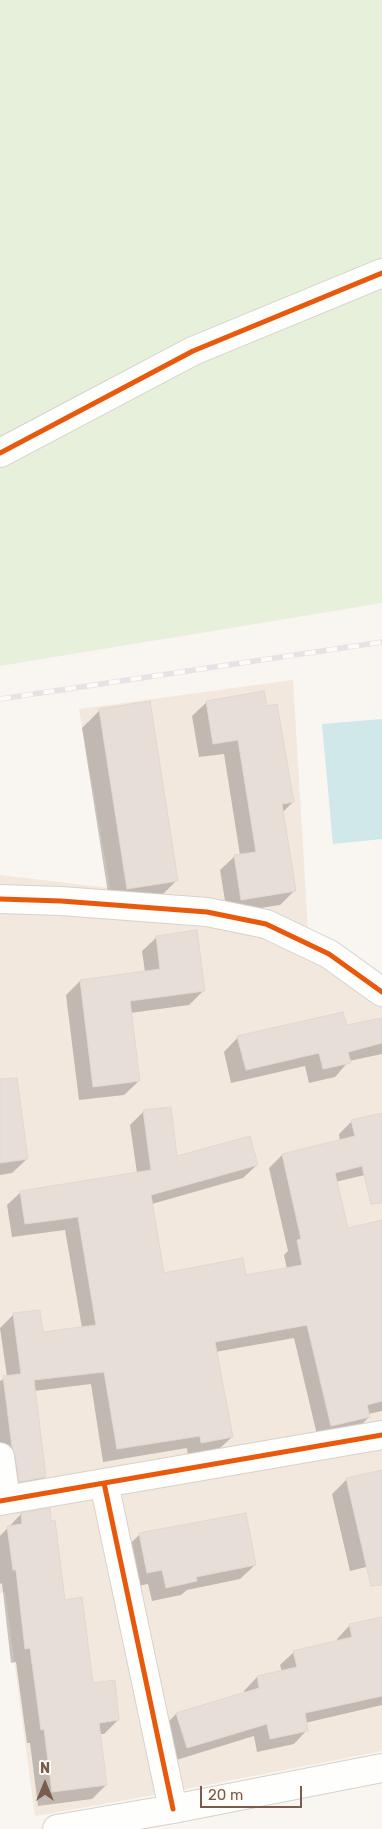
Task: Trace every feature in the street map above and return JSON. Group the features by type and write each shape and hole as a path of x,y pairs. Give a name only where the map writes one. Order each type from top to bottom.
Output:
{"street":[{"path":"0,453 193,351 382,273"},
{"path":"0,899 61,901 208,912 266,924 329,954 382,992"},
{"path":"0,1457 3,1501 382,1435"},
{"path":"104,1483 173,1809"},
{"path":"57,1829 173,1809 382,1768"}],"shaded area":[{"path":"293,680 308,930 382,987 382,1751 35,1816 5,1592 0,1593 0,875 110,888 79,709"}],"green space":[{"path":"0,0 382,0 382,603 0,666"}],"water":[{"path":"382,719 382,839 333,844 322,724"}],"building":[{"path":"264,691 267,706 277,704 294,802 282,804 296,891 241,900 234,855 256,852 238,740 213,744 206,701"},
{"path":"150,701 178,881 127,889 99,709"},
{"path":"197,930 205,991 130,1001 140,1081 93,1087 80,980 160,969 156,936"},
{"path":"343,1012 347,1025 382,1018 382,1043 348,1052 351,1063 323,1069 319,1053 246,1070 237,1036"},
{"path":"17,1078 28,1159 0,1163 0,1079"},
{"path":"171,1107 177,1156 250,1136 258,1165 151,1195 164,1273 243,1258 246,1275 302,1265 297,1240 301,1239 282,1154 355,1136 351,1120 382,1113 382,1203 371,1204 362,1166 335,1173 348,1228 382,1220 382,1401 367,1405 370,1417 331,1426 307,1325 215,1342 233,1437 201,1443 200,1436 117,1449 104,1372 34,1380 46,1477 19,1482 12,1447 3,1376 21,1374 13,1313 40,1310 43,1332 96,1325 78,1217 25,1224 20,1191 151,1170 143,1110"},
{"path":"382,1470 382,1585 371,1586 346,1478"},
{"path":"50,1508 51,1521 55,1520 65,1600 82,1597 93,1683 115,1680 119,1720 99,1723 107,1785 52,1792 44,1729 41,1730 30,1648 25,1649 16,1570 13,1570 7,1526 22,1524 21,1513"},
{"path":"246,1513 256,1565 196,1577 197,1581 166,1588 162,1570 147,1573 139,1533"},
{"path":"382,1617 382,1696 305,1713 308,1731 270,1739 267,1724 187,1748 176,1713 259,1688 257,1676 297,1667 293,1651 352,1637 349,1624"}],"railway":[{"path":"0,699 382,642"}],"cycle path":[{"path":"0,453 193,351 382,273"},
{"path":"0,899 61,901 207,912 266,924 329,954 382,992"},
{"path":"0,1501 382,1435"},
{"path":"104,1483 173,1809"}]}
